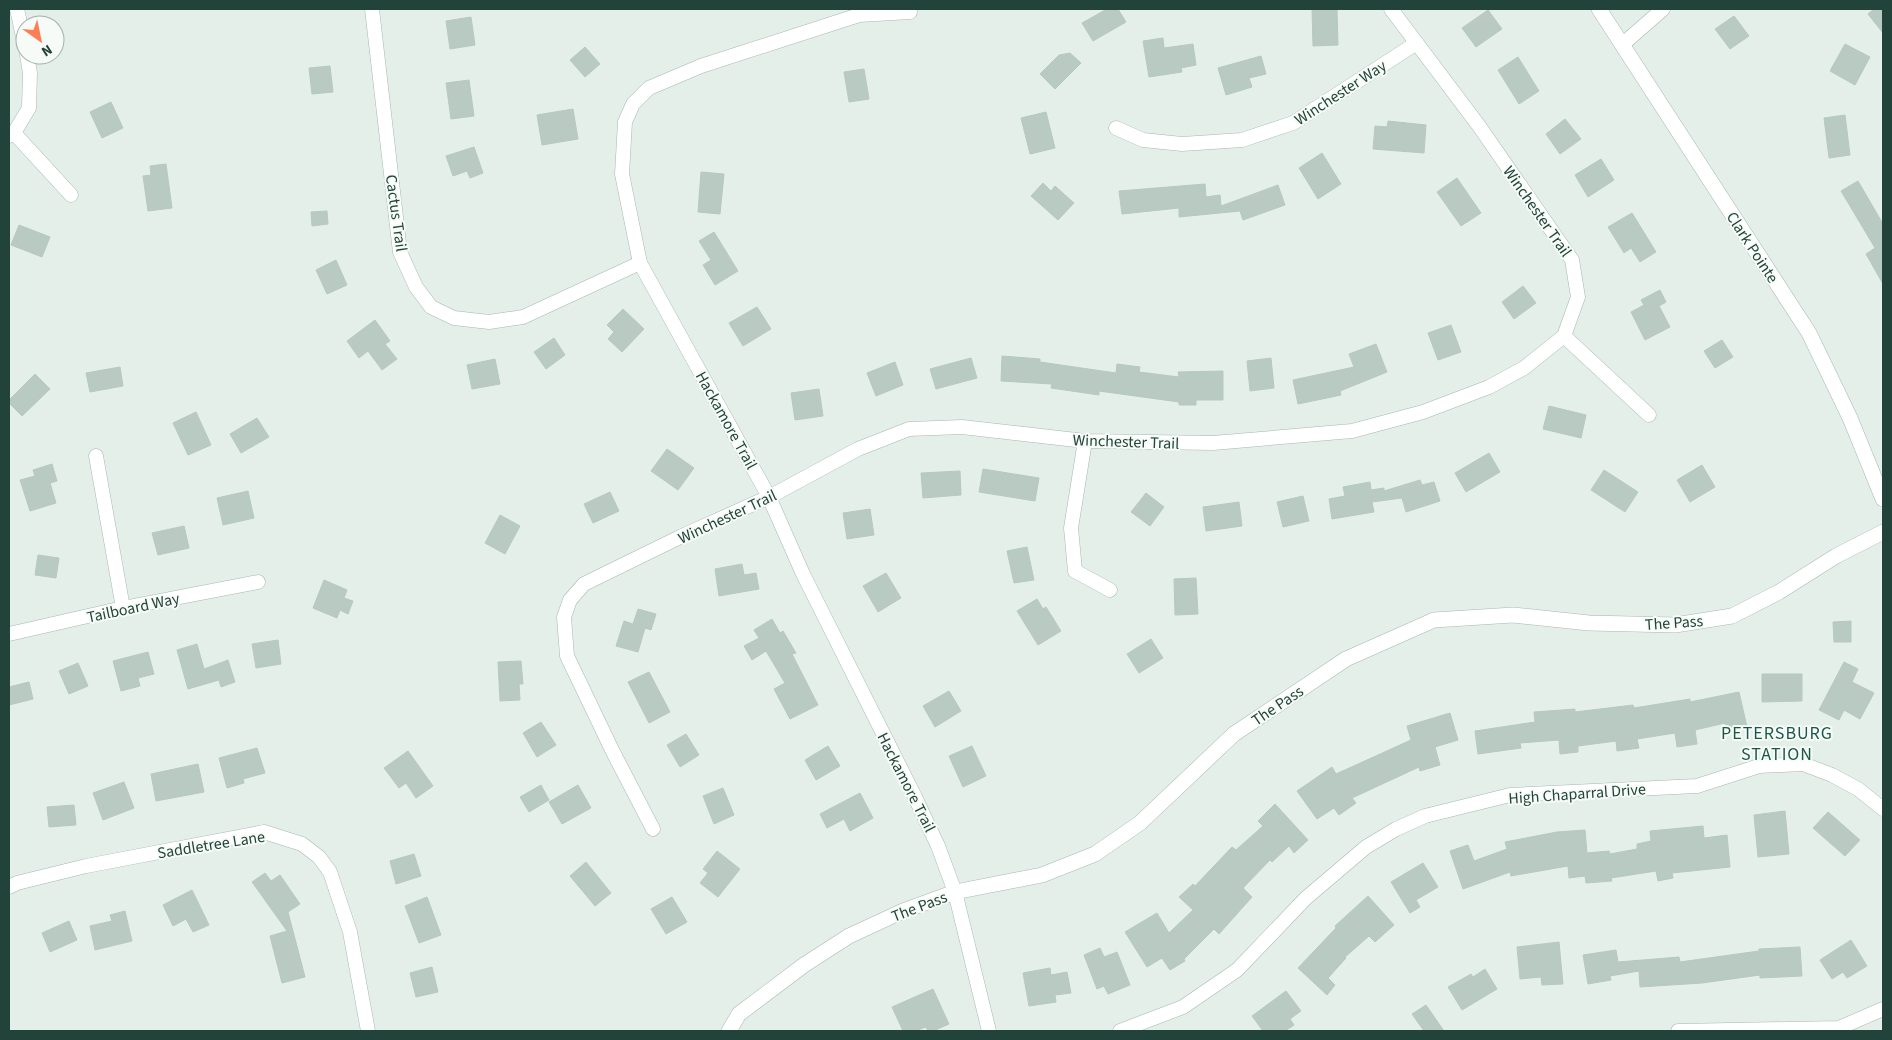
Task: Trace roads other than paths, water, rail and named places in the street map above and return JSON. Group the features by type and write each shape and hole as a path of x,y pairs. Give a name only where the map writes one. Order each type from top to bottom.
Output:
{"street":[{"name":"Cactus Trail","path":"372,9 400,252 416,287 431,307 454,318 489,322 523,317 640,263"},
{"name":"Winchester Trail","path":"653,829 613,752 567,656 564,617 570,600 584,584 682,536 769,497 858,449 910,430 962,427 1085,441 1213,443 1352,430 1423,412 1489,387 1524,368 1564,336 1578,297 1572,260 1479,126 1415,44 1391,9"},
{"name":"Clark Pointe","path":"1599,9 1809,333 1850,418 1883,499"},
{"path":"1623,44 1663,9"},
{"name":"Hackamore Trail","path":"910,12 859,15 701,66 649,88 633,104 625,122 622,174 640,263 769,497 803,574 938,846 955,892 989,1031"},
{"name":"Winchester Way","path":"1116,128 1143,140 1182,144 1242,140 1293,123 1415,44"},
{"path":"29,65 29,108 11,134 71,196"},
{"path":"1564,336 1649,415"},
{"path":"1085,441 1070,528 1075,571 1110,590"},
{"path":"96,456 123,608"},
{"name":"The Pass","path":"729,1031 739,1014 804,965 849,936 903,911 955,892 1042,875 1095,854 1140,823 1234,734 1346,659 1434,620 1513,615 1589,623 1675,625 1732,616 1779,592 1836,556 1883,532"},
{"name":"Tailboard Way","path":"9,634 123,608 258,582"},
{"name":"High Chaparral Drive","path":"1120,1031 1183,1007 1237,970 1306,898 1366,847 1396,829 1425,816 1510,795 1698,786 1759,766 1803,764 1832,775 1858,789 1883,809"},
{"name":"Saddletree Lane","path":"9,887 17,883 86,866 264,832 302,844 319,857 330,872 350,932 368,1031"},
{"path":"1678,1031 1839,1028 1883,1009"}],"district":[{"name":"PETERSBURG STATION","path":"1777,743"}]}
